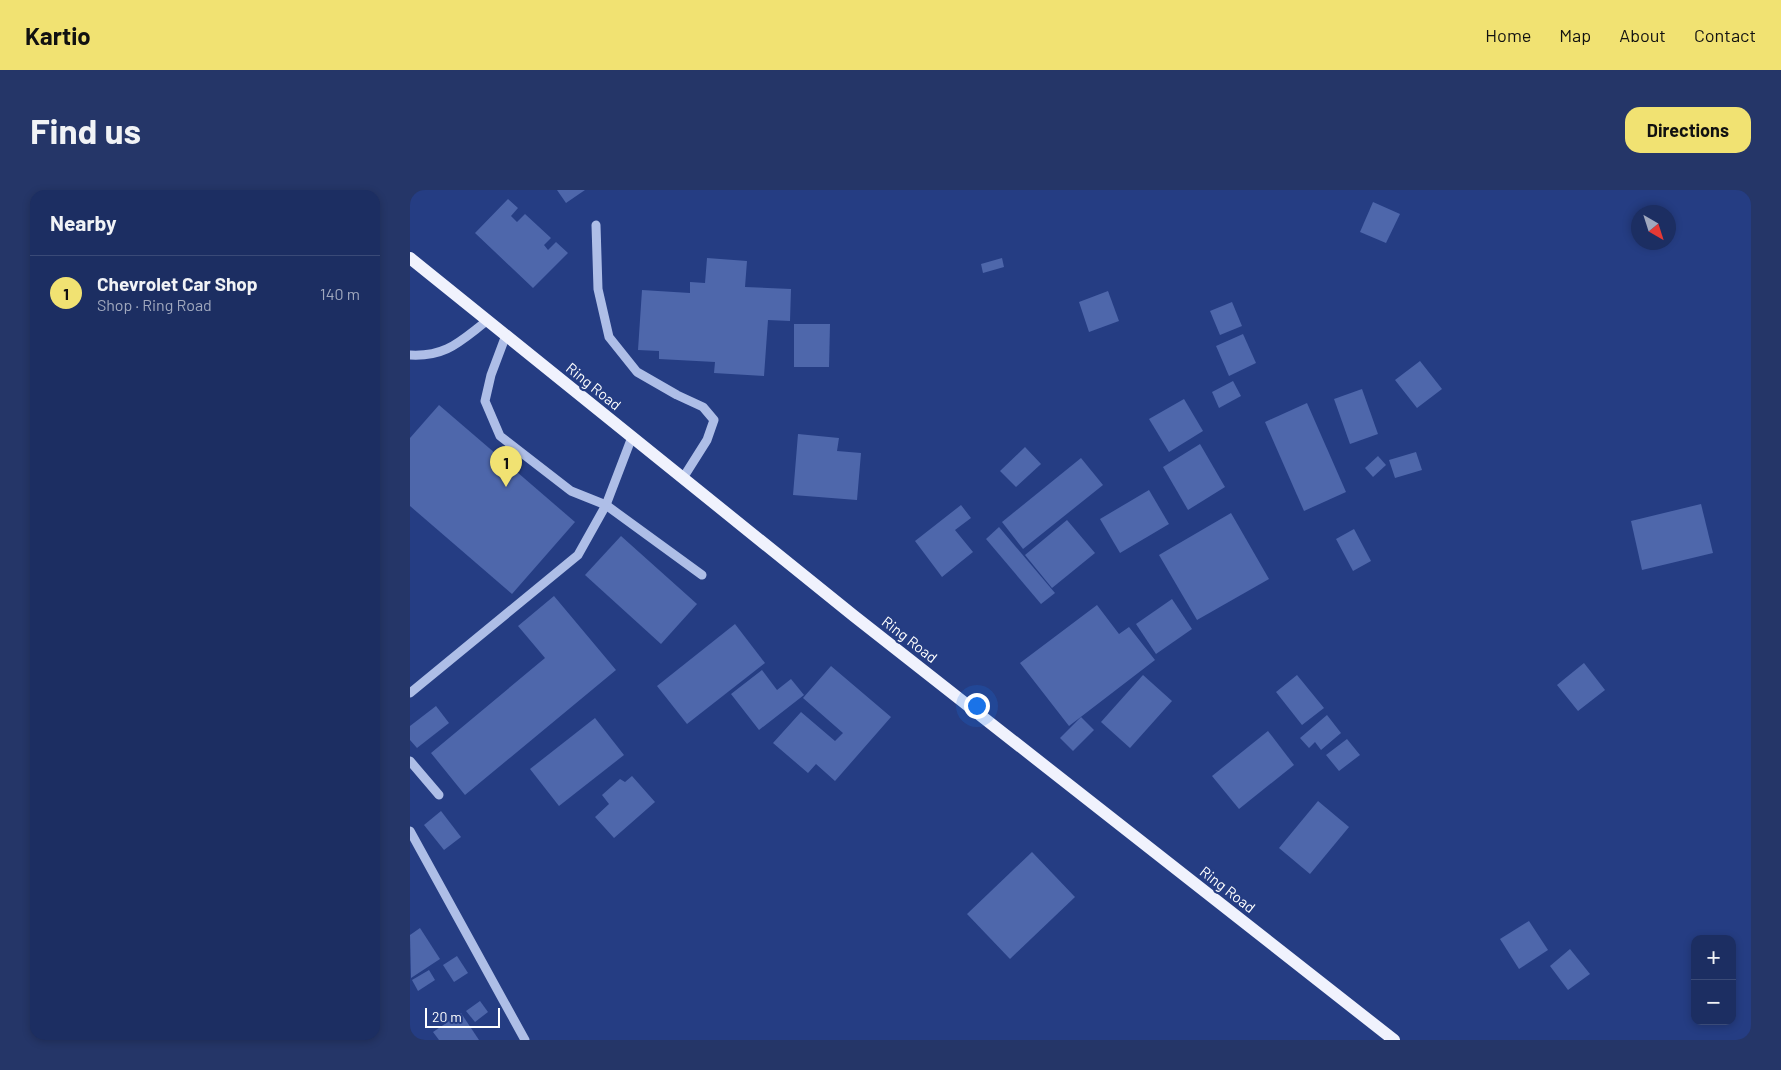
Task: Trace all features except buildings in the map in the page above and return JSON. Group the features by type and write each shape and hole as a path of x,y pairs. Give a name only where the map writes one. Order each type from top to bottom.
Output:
{"main road":[{"name":"Ring Road","path":"410,258 854,616 1394,1040"}],"street":[{"path":"596,225 598,289 609,337 636,372 703,407 714,420 707,440 683,478"},
{"path":"410,355 427,356 452,348 488,320"},
{"path":"506,335 491,375 485,401 500,436 571,490 606,505 702,576"},
{"path":"410,693 578,555 606,505 632,437"},
{"path":"410,761 439,795"},
{"path":"410,831 525,1040"}],"place":[{"name":"Chevrolet Car Shop","path":"506,487"}]}
